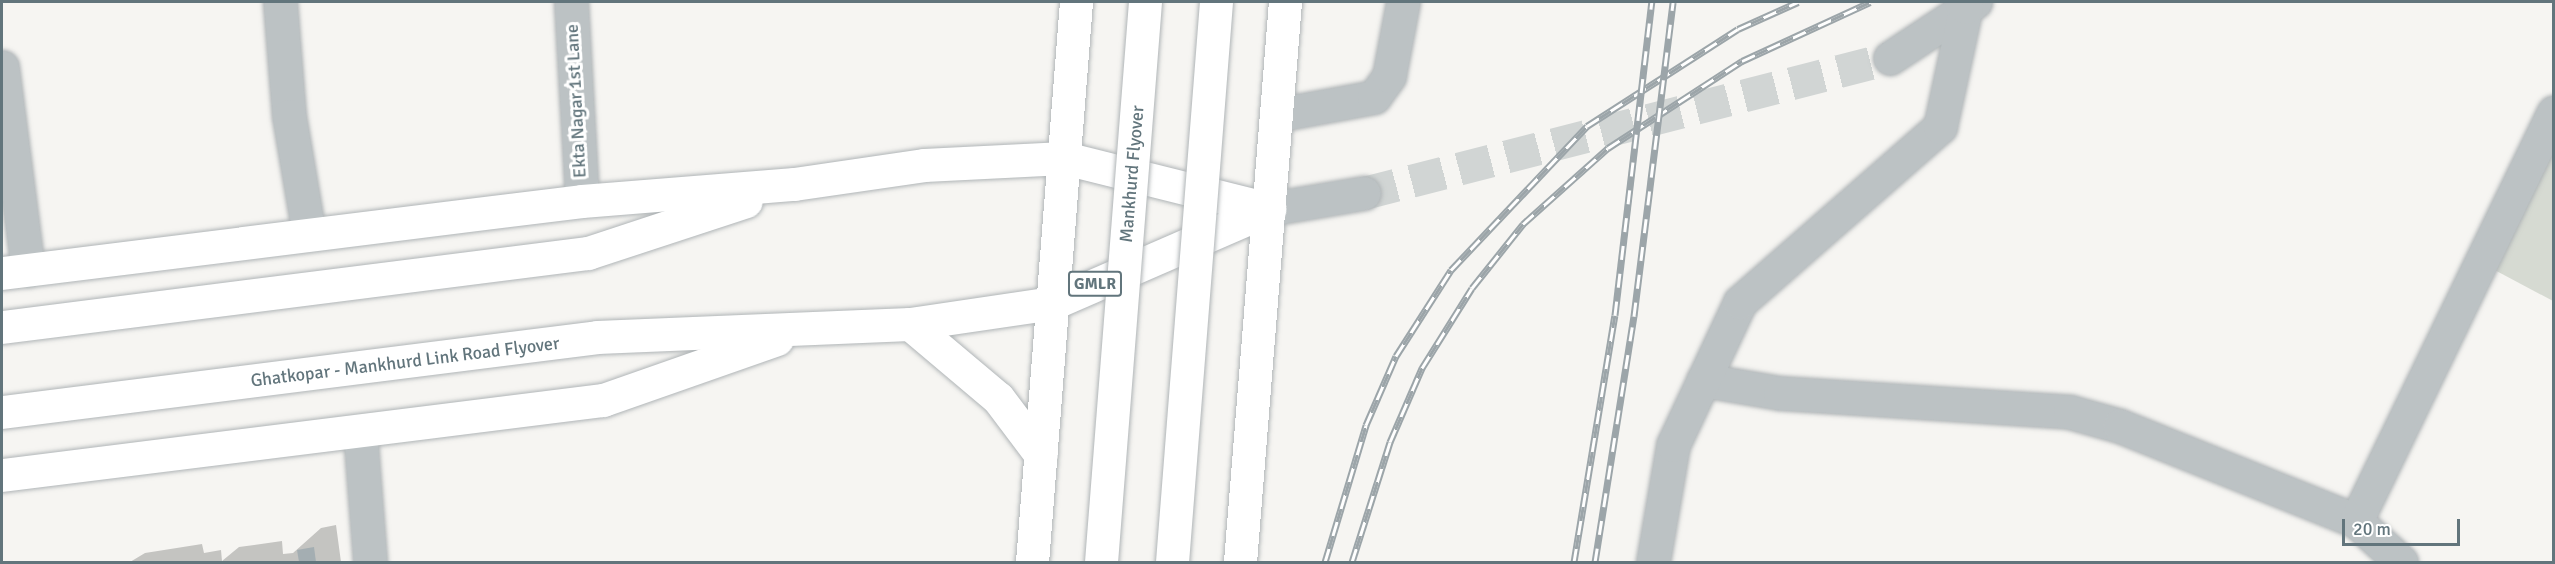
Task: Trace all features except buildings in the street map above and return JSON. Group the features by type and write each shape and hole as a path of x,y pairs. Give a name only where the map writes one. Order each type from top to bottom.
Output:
{"highway":[{"path":"1032,562 1076,2"},
{"name":"Mankhurd Flyover","path":"1101,562 1146,2"},
{"path":"1172,562 1216,2"},
{"path":"1240,562 1286,2"},
{"path":"15,272 582,201 794,184 924,165 1064,158 1269,208"},
{"path":"2,327 588,253 794,184"},
{"name":"GMLR","path":"810,328 910,324 1053,303 1269,208"},
{"path":"910,324 998,398 1041,455"},
{"path":"2,475 603,400 810,328"},
{"name":"Ghatkopar - Mankhurd Link Road Flyover","path":"2,412 597,337 810,328"}],"street":[{"path":"280,2 289,116 309,234"},
{"name":"Ekta Nagar 1st Lane","path":"571,2 582,201"},
{"path":"1276,115 1374,97 1389,76 1403,2"},
{"path":"1890,58 1967,3"},
{"path":"1653,562 1673,445 1740,302 1940,127 1967,3"},
{"path":"2,67 15,272"},
{"path":"2356,521 2553,112"},
{"path":"1269,208 1364,193"},
{"path":"1703,380 1780,393 2070,412 2121,426 2356,521 2402,562"},
{"path":"360,431 370,562"}],"shaded area":[{"path":"2553,142 2553,301 2489,267"}],"tunnel":[{"path":"1364,193 1890,58"}],"railway":[{"path":"1574,562 1615,315 1652,2"},
{"path":"1595,562 1634,316 1673,2"},
{"path":"1325,562 1366,425 1396,356 1451,270 1587,126 1738,29 1798,2"},
{"path":"1352,562 1390,442 1422,368 1472,288 1523,224 1608,148 1742,61 1870,2"}]}
